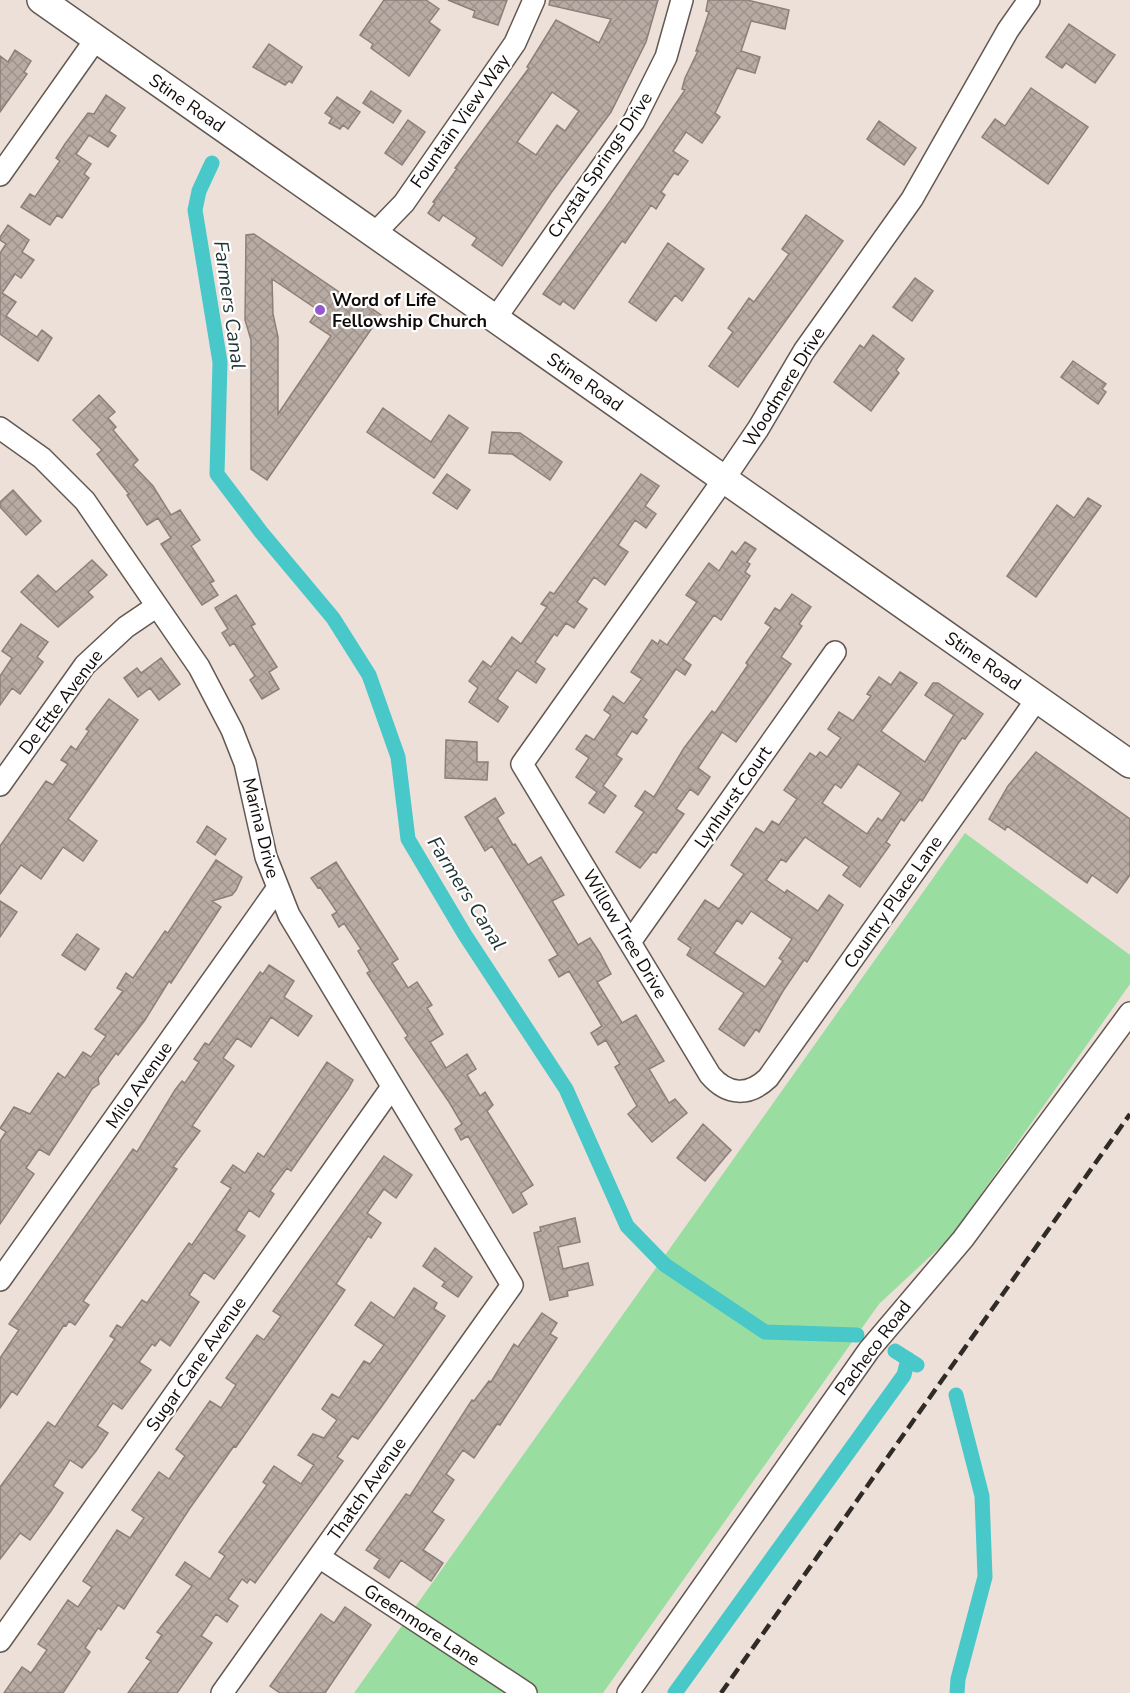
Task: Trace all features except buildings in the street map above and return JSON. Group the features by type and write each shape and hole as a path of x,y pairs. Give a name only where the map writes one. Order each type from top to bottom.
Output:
{"main road":[{"name":"Stine Road","path":"40,0 1130,764"}],"street":[{"name":"Fountain View Way","path":"374,234 404,202 515,43 534,0"},
{"name":"Crystal Springs Drive","path":"495,319 634,121 666,57 682,0"},
{"name":"Woodmere Drive","path":"522,764 724,479 758,429 804,351 912,199 1008,30 1029,0"},
{"path":"0,175 96,39"},
{"name":"Marina Drive","path":"0,428 42,458 85,501 199,667 232,730 248,774 266,857 289,915 512,1285"},
{"name":"De Ette Avenue","path":"0,785 85,665 101,647 157,606"},
{"name":"Lynhurst Court","path":"630,942 835,652"},
{"name":"Country Place Lane","path":"739,1092 760,1086 768,1078 1037,699"},
{"name":"Willow Tree Drive","path":"522,764 710,1076 728,1090 739,1092"},
{"name":"Milo Avenue","path":"0,1280 277,889"},
{"name":"Pacheco Road","path":"628,1693 869,1350 892,1320 963,1239 1130,1013"},
{"name":"Sugar Cane Avenue","path":"0,1641 392,1087"},
{"name":"Thatch Avenue","path":"222,1693 512,1285"},
{"name":"Greenmore Lane","path":"319,1557 526,1693"}],"green space":[{"path":"965,833 1130,955 1130,984 950,1238 879,1304 603,1693 354,1693"}],"waterway":[{"name":"Farmers Canal","path":"212,163 199,191 195,210 220,362 217,474 261,532 333,618 369,675 398,757 408,839 465,935 566,1089 627,1226 665,1265 765,1332 857,1335"},
{"name":"Farmers Canal","path":"895,1351 917,1365"},
{"path":"675,1693 904,1375 908,1359"},
{"name":"Farmers Canal","path":"956,1395 982,1496 985,1577 958,1679 957,1693"}],"railway":[{"path":"721,1693 1130,1114"}],"place":[{"name":"Word of Life Fellowship Church","path":"320,310"}]}
